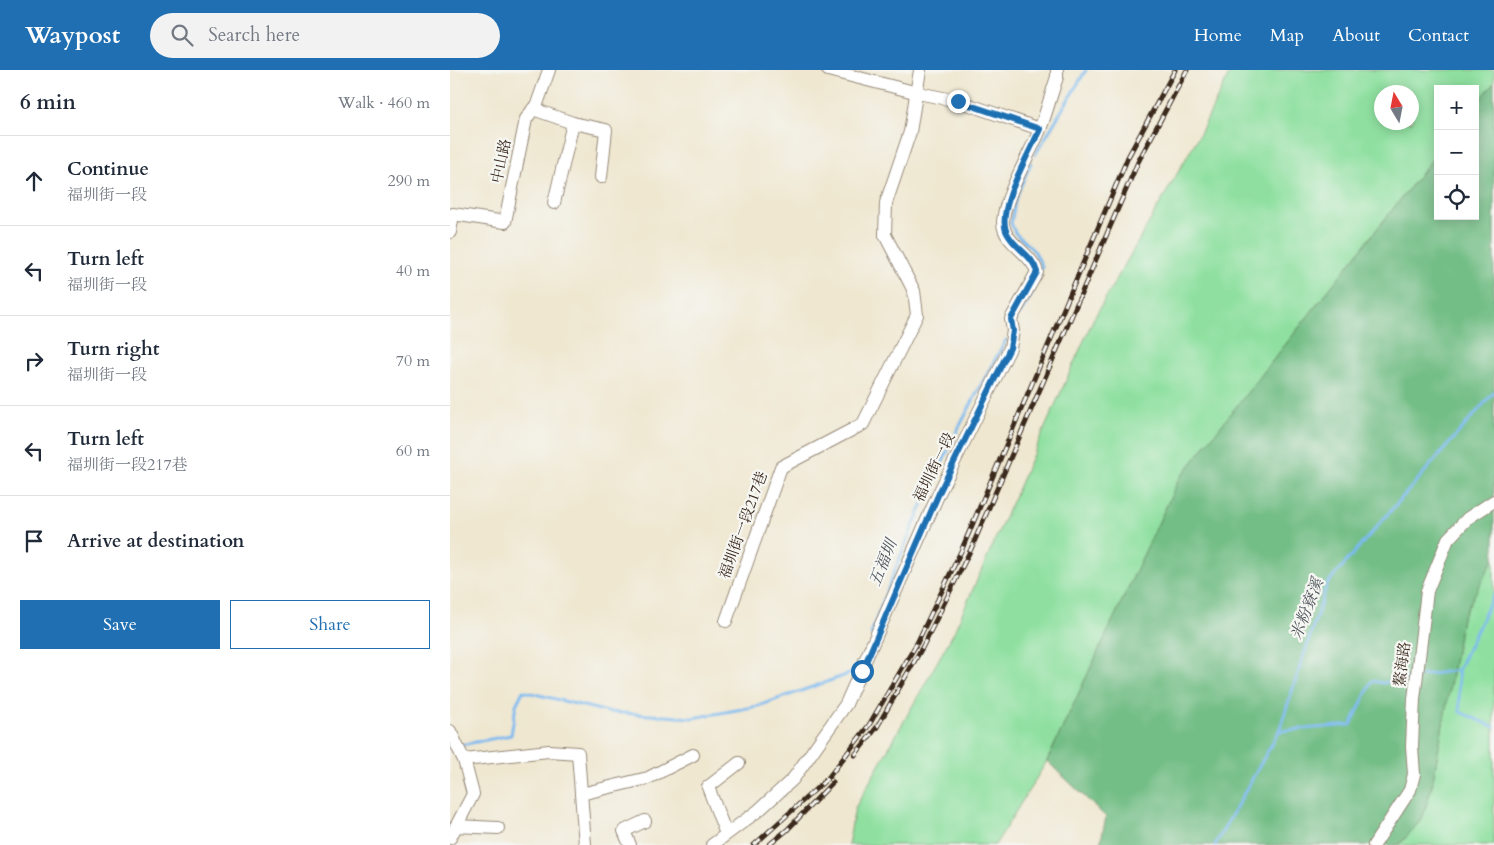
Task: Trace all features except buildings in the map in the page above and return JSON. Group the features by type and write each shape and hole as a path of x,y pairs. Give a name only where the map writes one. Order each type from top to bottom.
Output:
{"lane":[{"name":"中山路","path":"450,232 453,214 505,222 526,119 537,104 549,70"},
{"path":"828,70 958,101 1040,129"},
{"name":"福圳街一段217巷","path":"726,621 781,467 863,424 917,315 914,291 885,235 886,203 910,132 918,93 920,70"},
{"name":"福圳街一段","path":"712,845 759,810 793,780 846,704 939,493 1010,348 1013,331 1011,319 1037,272 1034,262 1007,234 1003,222 1010,195 1040,129 1057,77 1057,70"},
{"path":"533,109 573,123 606,130 601,177"},
{"path":"554,203 573,123"},
{"name":"鰲海路","path":"1374,845 1410,790 1414,774 1412,746 1414,699 1427,591 1448,540 1468,518 1494,501"},
{"path":"450,731 464,760 473,794 450,838"},
{"path":"464,760 549,752 578,753 585,845"},
{"path":"581,794 648,778 693,755"},
{"path":"726,834 708,787 739,763"},
{"path":"630,845 624,831 645,821"},
{"path":"456,826 498,828"}],"green space":[{"path":"1231,70 1494,70 1494,83 1479,101 1479,85 1434,85 1434,157 1179,479 1047,761 995,845 848,845 855,808 953,634 1093,320 1200,134"},
{"path":"1494,83 1494,558 1462,618 1432,786 1422,819 1399,845 1100,845 1106,817 1047,761 1179,479 1434,157 1434,220 1479,220 1479,101"},
{"path":"1494,558 1494,845 1399,845 1422,819 1432,786 1462,618"}],"waterway":[{"name":"五福圳","path":"1035,155 1086,70"},
{"name":"五福圳","path":"1031,163 1016,197 1011,223 1015,233 1035,252 1042,267 1041,270"},
{"name":"五福圳","path":"1021,313 1033,292"},
{"name":"五福圳","path":"871,634 915,521 967,411 1006,340"},
{"name":"米粉寮溪","path":"1215,845 1279,731 1327,584 1494,392"},
{"path":"1419,676 1458,670 1494,594"},
{"path":"1458,671 1460,712 1494,727"},
{"name":"五福圳","path":"461,745 511,735 516,705 523,691 608,712 693,718 758,706 855,672"},
{"path":"1279,731 1351,725 1372,681 1383,683 1413,677"}],"railway":[{"path":"754,845 828,778 869,725 917,643 962,549 1128,157 1175,70"},
{"path":"855,755 877,727 923,646 971,549 1138,162 1187,70"},
{"path":"769,845 787,830 833,782"}],"route":[{"path":"862,671 939,493 1010,348 1013,331 1011,319 1037,272 1034,262 1007,234 1003,222 1010,195 1040,129 958,101"}]}
